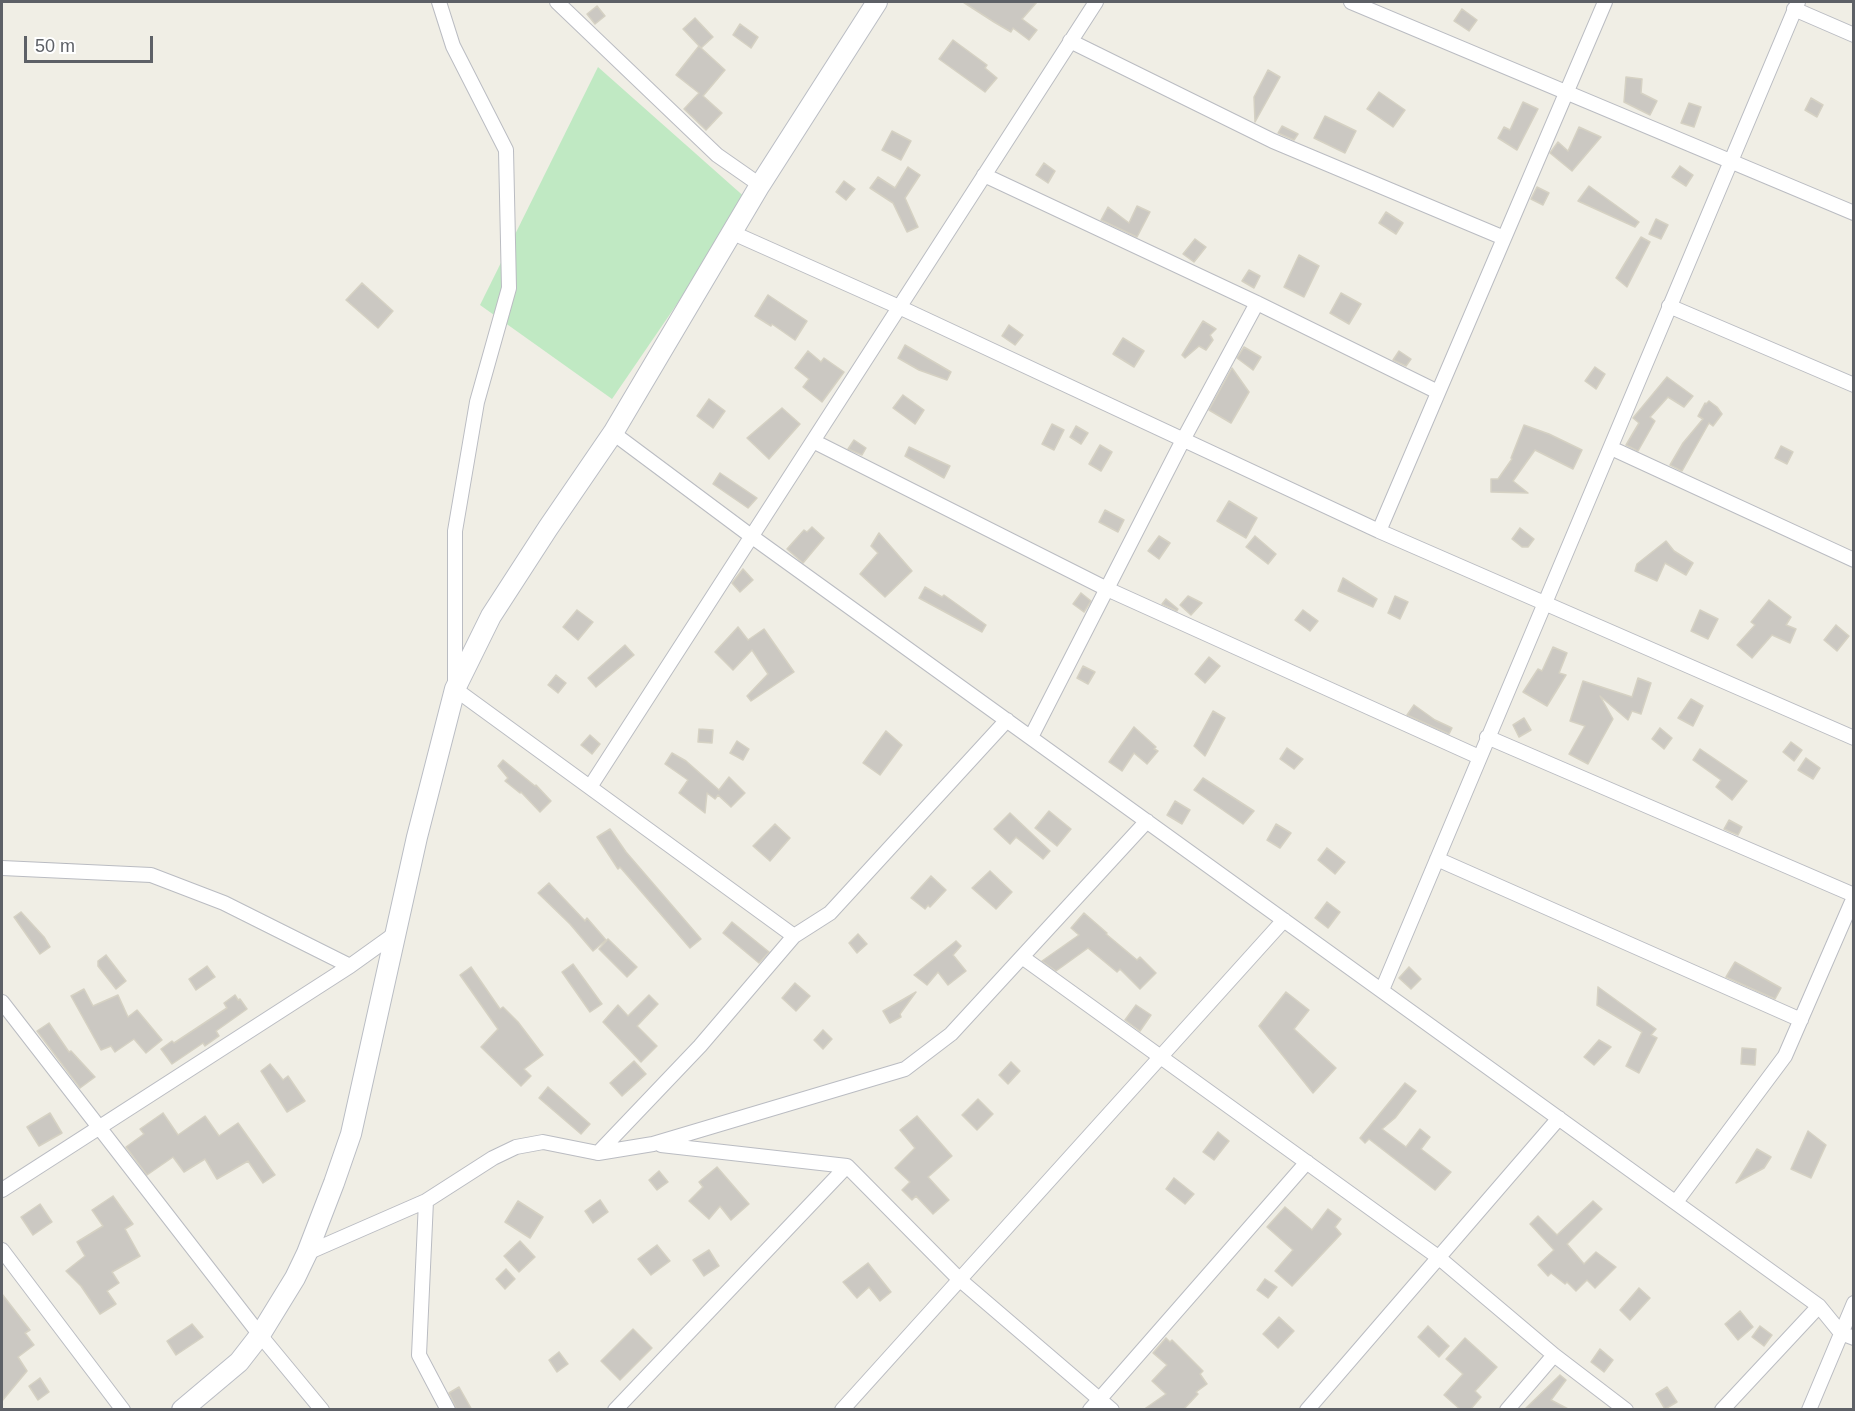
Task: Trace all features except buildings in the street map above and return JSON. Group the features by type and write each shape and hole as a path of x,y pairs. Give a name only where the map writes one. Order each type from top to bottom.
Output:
{"main road":[{"path":"182,1410 239,1362 260,1335 295,1278 307,1253 351,1134 417,837 455,689 491,616 613,433 760,186 878,2"}],"street":[{"path":"439,2 453,46 506,150 509,288 477,402 455,531 455,689 794,936"},
{"path":"590,787 1096,2"},
{"path":"1351,2 1854,213"},
{"path":"1379,531 1605,2"},
{"path":"565,4 717,155 760,186"},
{"path":"1382,990 1796,5 1854,35"},
{"path":"1070,41 1273,141 1504,238"},
{"path":"984,175 1257,303 1438,392"},
{"path":"733,233 899,307 1379,531 1854,738"},
{"path":"1031,737 1183,440 1257,303"},
{"path":"1669,306 1854,385"},
{"path":"613,433 751,536 1819,1306 1847,1335"},
{"path":"813,441 1107,588 1479,757"},
{"path":"1611,448 1854,560"},
{"path":"598,1153 700,1046 794,936 830,913 1007,720"},
{"path":"1487,737 1854,896 1785,1056 1676,1202"},
{"path":"307,1253 426,1201 493,1158 516,1147 543,1142 598,1153 653,1144 905,1069 951,1034 1147,821"},
{"path":"1437,859 1801,1020"},
{"path":"2,868 150,875 224,903 350,966"},
{"path":"842,1410 1284,920"},
{"path":"2,1190 350,966 396,933"},
{"path":"1022,957 1438,1257 1554,1355 1626,1410"},
{"path":"2,1002 260,1335 322,1410"},
{"path":"1307,1410 1560,1118"},
{"path":"653,1144 847,1166 959,1279 1112,1410"},
{"path":"1090,1410 1306,1162"},
{"path":"615,1410 847,1166"},
{"path":"426,1201 418,1355 448,1410"},
{"path":"2,1250 123,1410"},
{"path":"1809,1410 1847,1335 1854,1303"},
{"path":"1722,1410 1819,1306"},
{"path":"1507,1410 1554,1355"}],"green space":[{"path":"598,67 748,200 612,399 480,305"}]}
